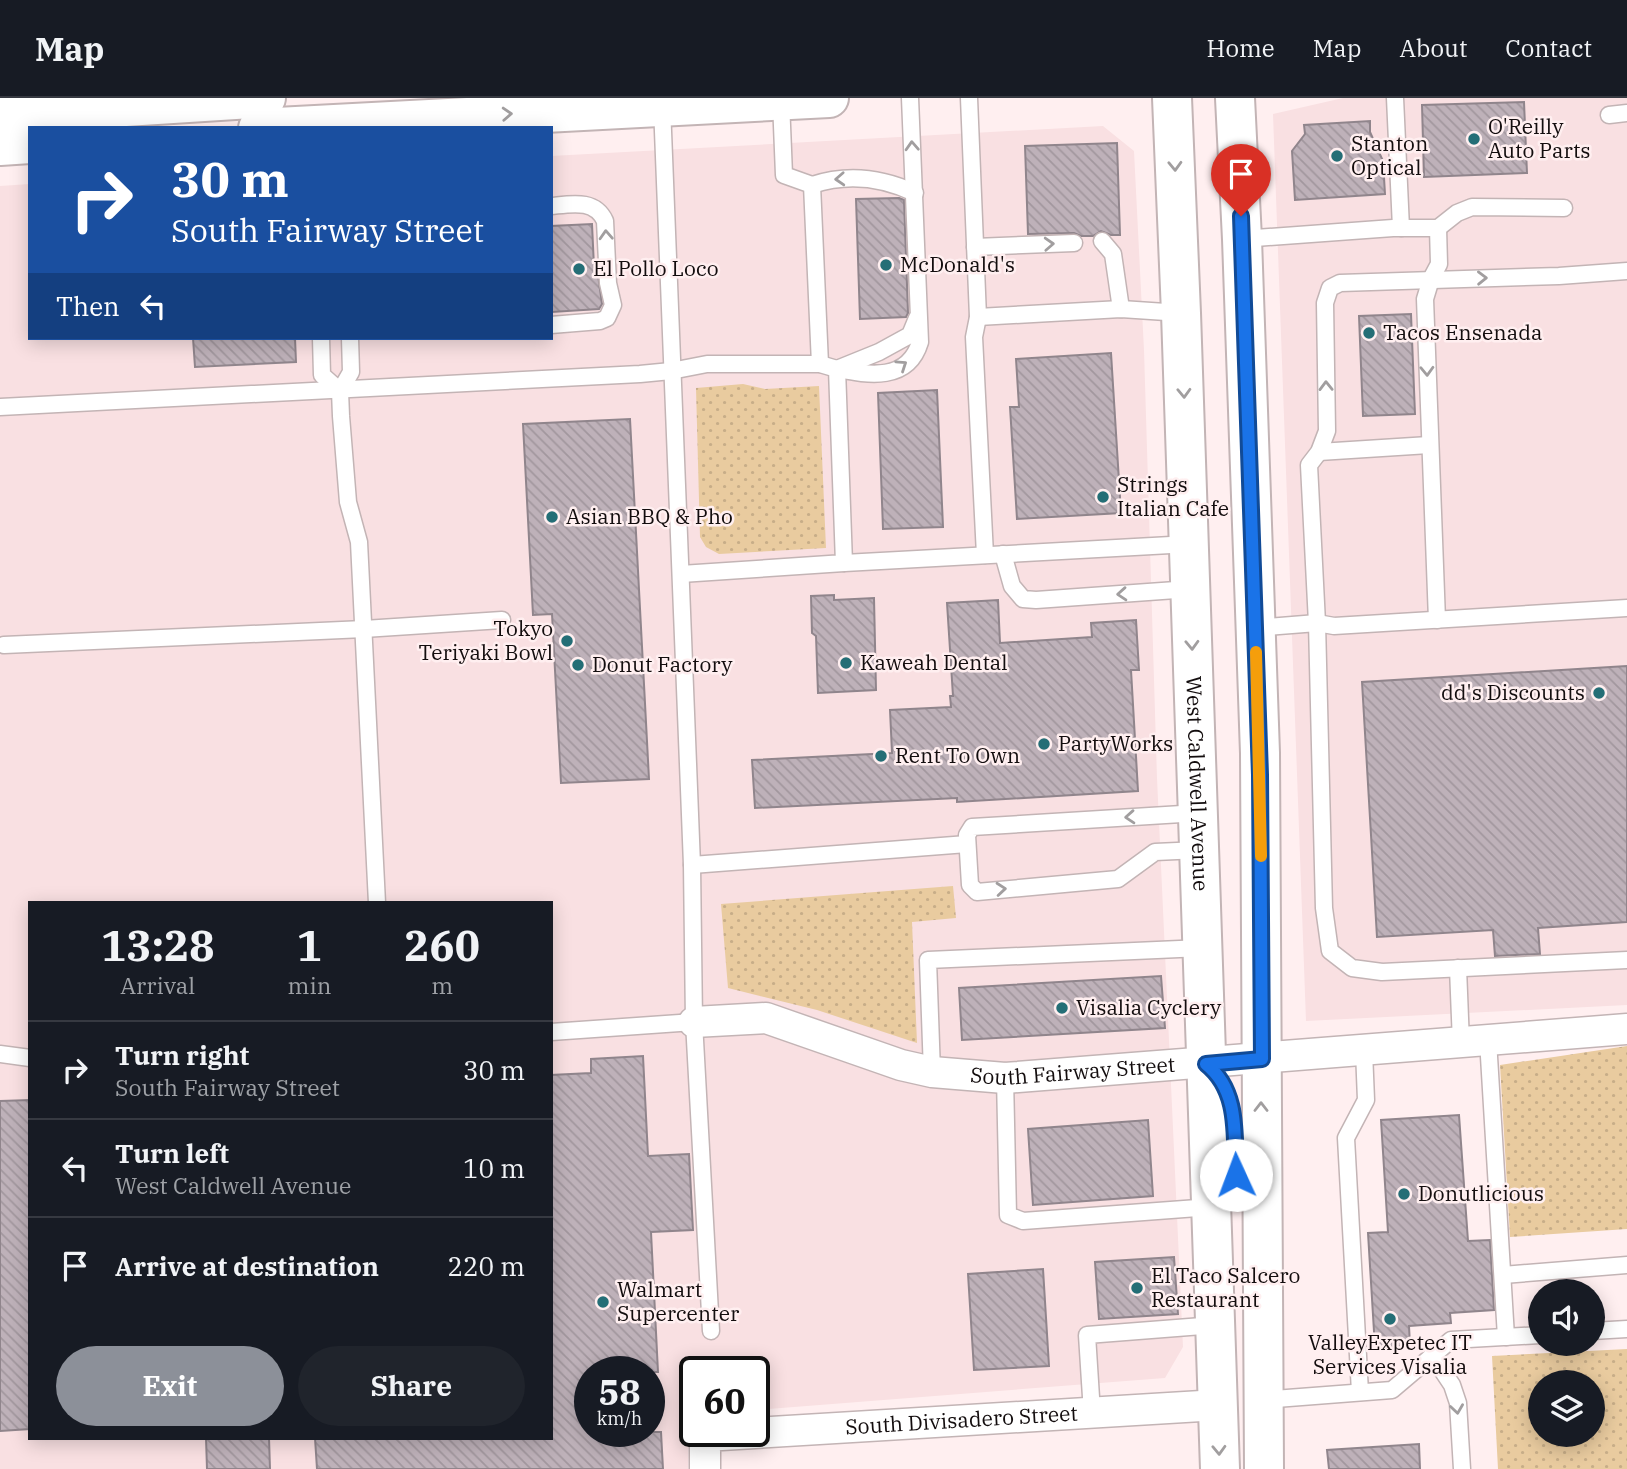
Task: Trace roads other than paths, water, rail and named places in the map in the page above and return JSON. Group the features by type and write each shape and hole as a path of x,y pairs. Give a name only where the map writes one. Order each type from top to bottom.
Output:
{"main road":[{"path":"0,115 266,98"},
{"path":"271,126 317,119 829,98"},
{"name":"West Caldwell Avenue","path":"1172,98 1220,1469"},
{"path":"1235,98 1261,805 1264,1469"},
{"path":"0,146 28,144"},
{"path":"1206,1064 1217,1072 1233,1106 1246,1452 1258,1469"}],"street":[{"name":"South Fairway Street","path":"694,1022 766,1018 901,1065 932,1072 1005,1078 1206,1064 1627,1028"},
{"name":"South Divisadero Street","path":"705,1469 705,1436 1218,1405"}],"lane":[{"path":"0,407 671,372 719,364 820,364 868,374 891,373 917,354 920,342 910,98"},
{"path":"969,98 978,317 974,337 985,555"},
{"path":"1395,98 1401,228"},
{"path":"781,101 784,175 812,185 829,179 870,178 893,183 915,193"},
{"path":"662,106 692,865 694,1022 711,1331"},
{"path":"1609,115 1627,113"},
{"path":"812,185 820,364"},
{"path":"553,206 584,204 594,206 601,212 605,221 608,283 613,305 607,318 600,321 553,326"},
{"path":"1242,239 1438,228 1457,213 1472,207 1564,208"},
{"path":"1437,620 1424,299 1439,264 1438,228"},
{"path":"1102,242 1113,254 1121,309"},
{"path":"975,247 1074,243"},
{"path":"1627,271 1339,284 1330,288 1325,303 1327,431 1319,452 1310,465 1324,908 1330,951 1352,968 1382,972 1627,960"},
{"path":"978,317 1121,309 1181,313"},
{"path":"836,369 880,352 910,335 919,314"},
{"path":"321,340 322,375 340,391"},
{"path":"350,340 351,372 340,391 348,502 359,542 377,901"},
{"path":"836,369 844,563"},
{"path":"1319,452 1429,445"},
{"path":"681,574 1189,544"},
{"path":"1003,554 1012,586 1023,599 1190,589"},
{"path":"1255,628 1317,623 1334,626 1627,608"},
{"path":"4,645 502,620"},
{"path":"972,827 1199,831 1154,852 1118,879 977,892 970,885 967,835 972,827"},
{"path":"692,865 967,844"},
{"path":"932,1072 928,960 1202,948"},
{"path":"1458,968 1475,1042 1503,1275 1506,1337"},
{"path":"553,1032 694,1022"},
{"path":"1360,1392 1346,1138 1366,1100 1364,1051"},
{"path":"0,1054 28,1058"},
{"path":"1005,1078 1008,1215 1023,1221 1211,1207"},
{"path":"1503,1275 1627,1265"},
{"path":"1092,1413 1087,1335 1215,1325"},
{"path":"1605,1330 1627,1329"},
{"path":"1262,1400 1392,1390 1451,1340 1528,1336"},
{"path":"1432,1355 1452,1385 1458,1404 1462,1469"}],"place":[{"name":"O'Reilly Auto Parts","path":"1474,139"},
{"name":"Stanton Optical","path":"1337,156"},
{"name":"McDonald's","path":"886,265"},
{"name":"El Pollo Loco","path":"579,269"},
{"name":"Tacos Ensenada","path":"1369,333"},
{"name":"Strings Italian Cafe","path":"1103,497"},
{"name":"Asian BBQ & Pho","path":"552,517"},
{"name":"Tokyo Teriyaki Bowl","path":"567,641"},
{"name":"Kaweah Dental","path":"846,663"},
{"name":"Donut Factory","path":"578,665"},
{"name":"dd's Discounts","path":"1599,693"},
{"name":"PartyWorks","path":"1044,744"},
{"name":"Rent To Own","path":"881,756"},
{"name":"Visalia Cyclery","path":"1062,1008"},
{"name":"Donutlicious","path":"1404,1194"},
{"name":"El Taco Salcero Restaurant","path":"1137,1288"},
{"name":"Walmart Supercenter","path":"603,1302"},
{"name":"ValleyExpetec IT Services Visalia","path":"1390,1319"}]}
